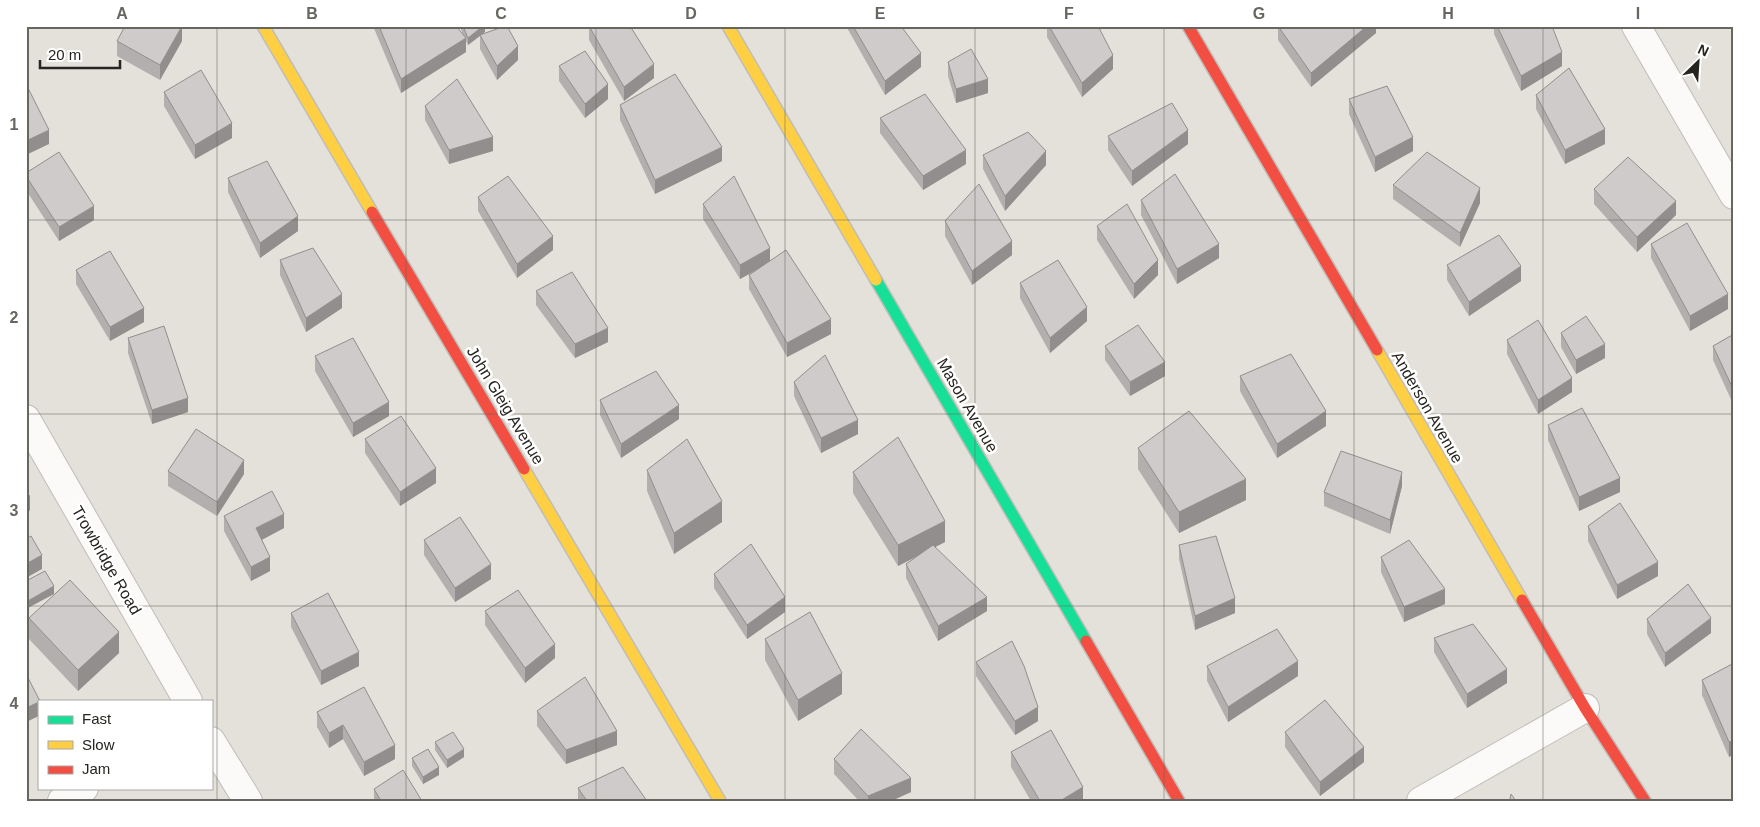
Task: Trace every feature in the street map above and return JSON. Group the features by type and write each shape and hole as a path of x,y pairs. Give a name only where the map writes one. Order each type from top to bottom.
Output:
{"street":[{"name":"John Gleig Avenue","path":"263,26 720,801"},
{"name":"Mason Avenue","path":"728,26 1179,801"},
{"name":"Anderson Avenue","path":"1188,26 1585,708 1645,801"},
{"path":"1636,26 1734,195"},
{"name":"Trowbridge Road","path":"26,419 187,700"},
{"path":"1421,801 1585,708"},
{"path":"212,742 248,801"},
{"path":"62,801 81,790"}],"building":[{"path":"125,26 182,26 160,65 117,41"},
{"path":"379,26 456,26 466,38 401,79"},
{"path":"463,26 483,26 468,38"},
{"path":"507,26 518,46 497,66 480,35"},
{"path":"589,26 630,26 654,64 624,87"},
{"path":"853,26 901,26 921,53 885,81"},
{"path":"1049,26 1098,26 1113,55 1082,83"},
{"path":"1278,26 1367,26 1311,73"},
{"path":"1497,26 1552,26 1562,52 1521,76"},
{"path":"971,49 988,79 956,89 948,62"},
{"path":"585,51 608,84 585,104 559,66"},
{"path":"1569,68 1605,129 1565,150 1536,95"},
{"path":"201,70 232,123 195,145 164,92"},
{"path":"675,74 722,147 655,180 620,105"},
{"path":"457,79 493,137 449,150 425,106"},
{"path":"26,84 49,130 26,141"},
{"path":"1387,86 1413,137 1375,157 1349,99"},
{"path":"925,94 966,150 923,176 880,118"},
{"path":"1172,103 1188,130 1132,171 1108,136"},
{"path":"1028,132 1046,151 1005,196 983,155"},
{"path":"59,152 94,206 59,227 26,176 26,173"},
{"path":"1427,152 1480,188 1460,233 1393,185"},
{"path":"1628,157 1676,201 1637,237 1594,189"},
{"path":"267,161 298,216 260,243 228,178"},
{"path":"1175,174 1219,244 1177,269 1141,200"},
{"path":"508,176 553,236 517,264 478,197"},
{"path":"734,176 770,248 740,265 703,204"},
{"path":"979,184 1012,241 972,271 945,221"},
{"path":"1127,204 1158,260 1134,284 1097,226"},
{"path":"1687,223 1728,294 1690,316 1651,244"},
{"path":"1499,235 1521,266 1469,302 1447,265"},
{"path":"313,248 342,294 306,318 280,260"},
{"path":"786,250 831,319 787,343 749,275"},
{"path":"110,251 144,308 110,327 76,270"},
{"path":"1058,260 1087,307 1050,338 1020,283"},
{"path":"572,272 608,328 575,344 536,291"},
{"path":"1586,316 1605,344 1576,360 1561,333"},
{"path":"1538,320 1572,378 1538,400 1507,340"},
{"path":"1138,325 1165,362 1130,382 1105,346"},
{"path":"164,326 188,398 152,410 128,338"},
{"path":"1734,334 1734,391 1713,346"},
{"path":"353,338 389,402 353,423 315,356"},
{"path":"1291,354 1326,411 1277,444 1240,376"},
{"path":"825,355 858,420 821,438 794,382"},
{"path":"656,371 679,405 621,444 600,400"},
{"path":"1582,408 1620,478 1579,497 1548,425"},
{"path":"1189,411 1246,479 1179,512 1138,448"},
{"path":"401,416 436,468 400,492 365,439"},
{"path":"196,429 244,460 217,502 168,471"},
{"path":"898,437 945,521 898,545 853,472"},
{"path":"687,439 722,501 674,533 647,470"},
{"path":"1341,451 1402,472 1390,520 1324,492"},
{"path":"272,491 284,514 256,528 270,557 251,567 224,516"},
{"path":"26,494 30,496 26,502"},
{"path":"1620,503 1658,562 1617,585 1588,526"},
{"path":"460,517 491,564 455,588 424,540"},
{"path":"31,536 42,555 26,564 26,539"},
{"path":"1216,536 1235,598 1195,616 1179,545"},
{"path":"1409,540 1445,589 1404,607 1381,557"},
{"path":"751,544 785,597 747,625 714,574"},
{"path":"933,545 987,597 938,626 906,564"},
{"path":"45,571 54,586 26,602 26,581"},
{"path":"70,580 119,632 78,670 29,618"},
{"path":"1688,584 1711,618 1665,653 1647,619"},
{"path":"518,590 555,644 525,668 485,611"},
{"path":"328,593 359,652 321,671 291,613"},
{"path":"810,612 842,673 798,700 765,639"},
{"path":"1473,624 1507,669 1467,694 1434,638"},
{"path":"1277,629 1298,661 1228,707 1207,666"},
{"path":"1012,641 1024,666 1038,707 1015,721 976,662"},
{"path":"1734,663 1734,740 1729,742 1702,680"},
{"path":"26,674 39,700 26,708"},
{"path":"585,677 617,731 566,750 537,711"},
{"path":"364,687 395,745 364,762 343,725 329,733 317,712"},
{"path":"1325,700 1364,747 1320,782 1285,732"},
{"path":"861,729 911,778 868,796 834,759"},
{"path":"1051,730 1083,787 1060,801 1040,801 1011,752"},
{"path":"453,732 464,749 447,760 435,742"},
{"path":"428,749 439,767 423,777 412,758"},
{"path":"623,767 647,801 587,801 578,788"},
{"path":"403,770 422,801 381,801 374,789"},
{"path":"1511,794 1516,801 1508,801"}],"traffic: fast":[{"path":"876,280 1086,641"}],"traffic: slow":[{"path":"263,26 372,212"},
{"path":"728,26 876,280"},
{"path":"1377,350 1522,600"},
{"path":"524,469 720,801"}],"traffic: jam":[{"path":"1188,26 1377,350"},
{"path":"372,212 524,469"},
{"path":"1522,600 1585,708 1645,801"},
{"path":"1086,641 1179,801"}]}
